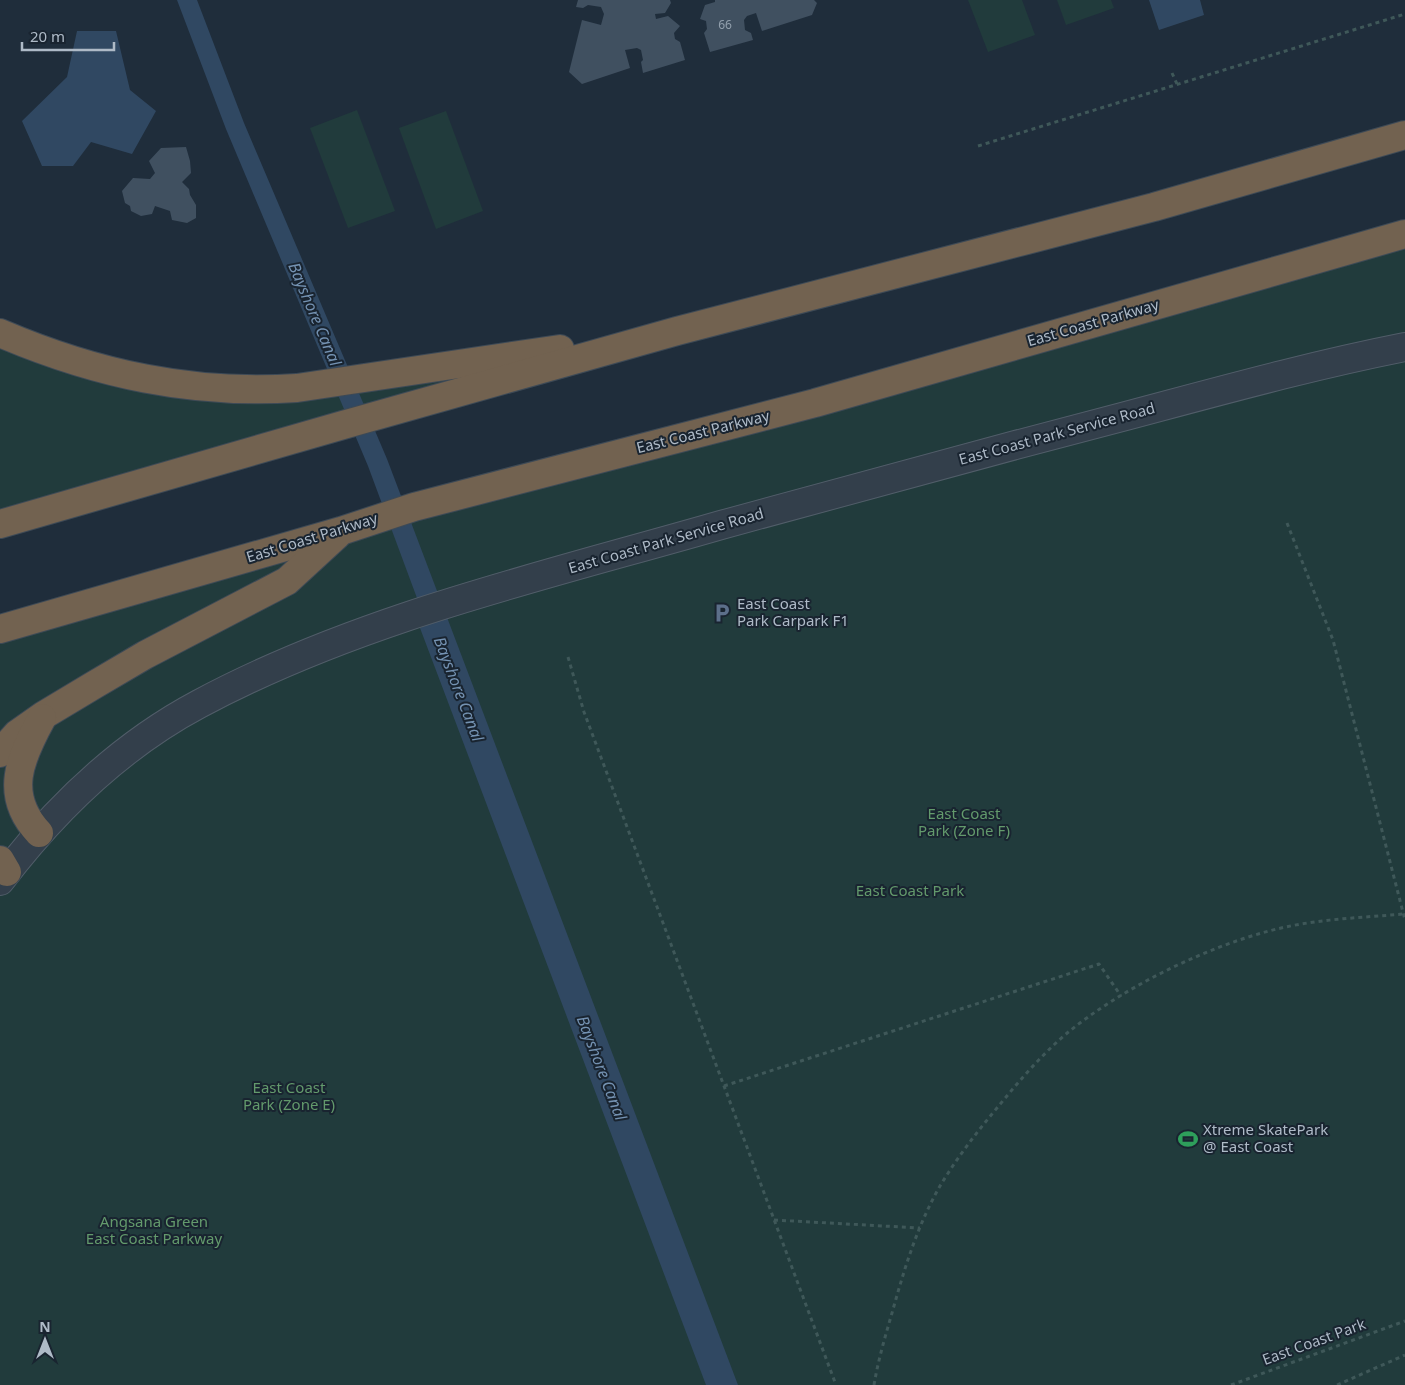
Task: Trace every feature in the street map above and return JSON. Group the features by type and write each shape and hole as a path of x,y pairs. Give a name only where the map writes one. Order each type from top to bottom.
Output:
{"highway":[{"path":"1378,142 1405,124"},
{"path":"0,524 678,331 1154,207 1405,134"},
{"name":"East Coast Parkway","path":"0,628 341,531 414,507 815,403 1405,234"},
{"path":"0,333 70,360 152,381 227,390 263,390 362,379 678,331"},
{"path":"0,753 17,734 44,715 145,656 287,581 341,531"},
{"path":"39,833 31,825 22,810 18,788 26,752 44,715"}],"street":[{"name":"East Coast Park Service Road","path":"2,871 104,768 133,746 197,705 294,659 450,603 861,486 1311,367 1405,347"}],"path":[{"path":"978,146 1405,14"},
{"path":"1172,73 1177,84"},
{"path":"1286,523 1333,640 1405,920"},
{"path":"568,657 584,712 836,1385"},
{"path":"874,1385 881,1350 896,1298 920,1228 939,1187 961,1153 1028,1071 1065,1035 1121,996 1187,962 1235,942 1266,931 1316,921 1403,914"},
{"path":"724,1086 1099,964 1121,996"},
{"path":"774,1220 920,1228"},
{"name":"East Coast Park","path":"1231,1385 1405,1321"},
{"path":"1337,1385 1405,1355"}],"green space":[{"path":"968,0 1022,0 1035,35 988,52"},
{"path":"1057,0 1111,0 1114,8 1066,25"},
{"path":"357,110 395,211 348,228 310,128"},
{"path":"446,111 483,211 436,229 399,128"},
{"name":"East Coast Park","path":"1405,245 1405,1385 0,1385 0,631"},
{"path":"672,332 0,525 0,337 263,391"}],"water":[{"name":"Bayshore Canal","path":"177,0 197,0 244,123 387,459 738,1385 706,1385 420,628 427,625 368,466 226,129"},
{"path":"1149,0 1200,0 1204,15 1159,30"},
{"path":"77,31 116,31 130,90 156,111 132,154 91,142 73,166 42,166 22,121 67,77"}],"building":[{"path":"578,0 670,0 671,3 665,13 655,14 656,19 668,16 680,26 674,33 675,39 680,42 685,60 643,73 641,50 637,48 625,50 630,68 582,84 569,72 582,20 601,25 604,14 601,7 588,5 583,8 576,7"},
{"path":"715,0 814,0 817,3 812,15 762,31 756,13 747,16 744,20 745,30 751,33 753,40 710,52 704,33 707,29 706,21 700,19 705,5 715,2"},
{"path":"186,147 191,173 182,182 189,189 196,205 196,218 187,223 172,220 170,211 155,206 152,214 141,216 131,211 130,206 125,203 122,191 133,178 150,179 155,173 149,161 161,148"}],"place":[{"name":"East Coast Park Carpark F1","path":"722,613"},
{"name":"Xtreme SkatePark @ East Coast","path":"1188,1139"}],"park label":[{"name":"East Coast Park (Zone F)","path":"964,822"},
{"name":"East Coast Park (Zone E)","path":"289,1096"},
{"name":"Angsana Green East Coast Parkway","path":"154,1230"}]}
